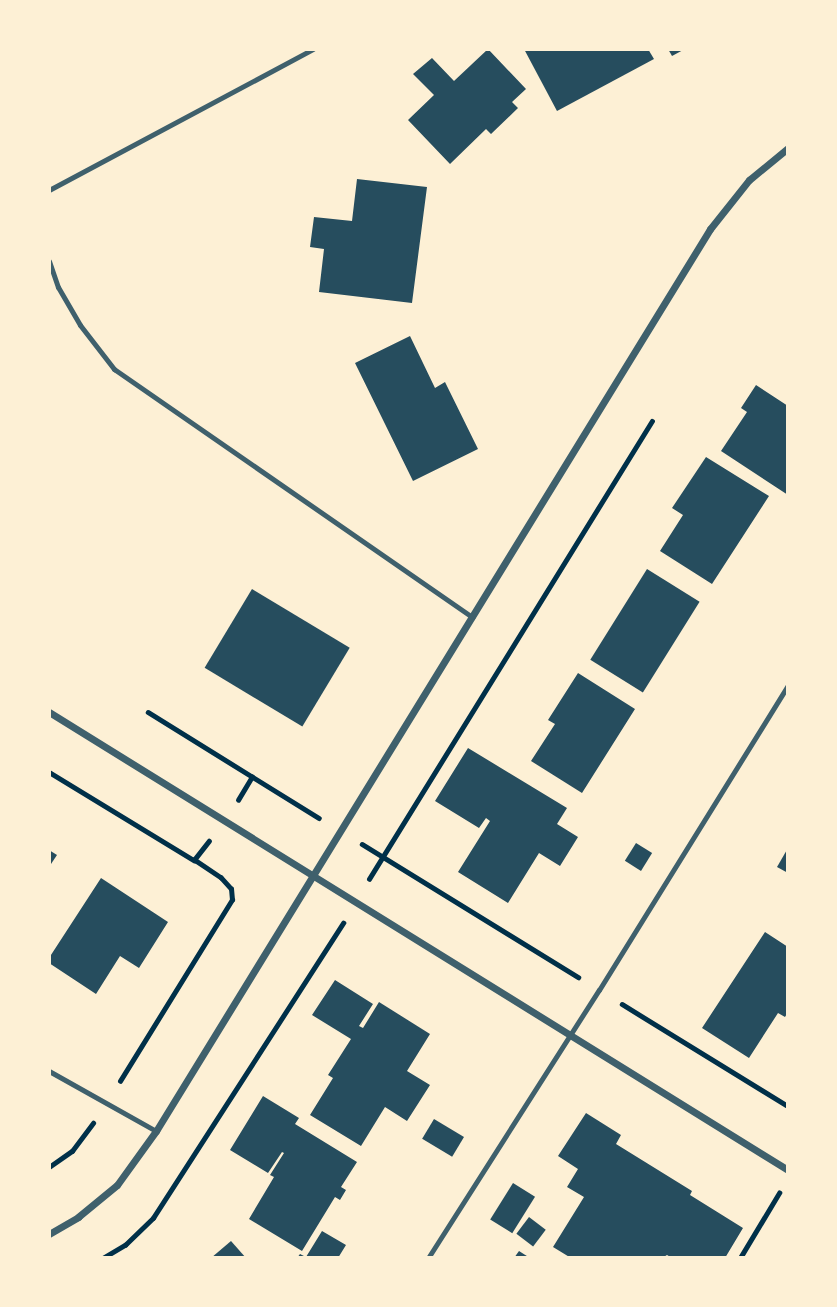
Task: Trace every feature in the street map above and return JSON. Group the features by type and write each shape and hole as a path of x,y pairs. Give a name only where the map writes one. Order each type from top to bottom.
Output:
{"street":[{"path":"49,1234 78,1217 117,1185 156,1131 710,229 749,180 788,148"},
{"path":"49,712 788,1170"}],"lane":[{"path":"49,190 313,49"},
{"path":"49,261 58,287 80,325 114,369 472,617"},
{"path":"428,1258 599,990 788,685"},
{"path":"49,1071 156,1131"}],"path":[{"path":"103,1258 125,1245 153,1219 356,902 652,421"},
{"path":"148,712 788,1106"},
{"path":"49,772 221,878 231,889 232,900 106,1103 72,1151 49,1167"},
{"path":"194,860 225,822 253,777"},
{"path":"740,1258 782,1187"}],"building":[{"path":"488,49 526,89 512,102 518,108 491,134 486,129 450,164 408,120 434,95 413,74 432,58 454,81"},
{"path":"524,49 648,49 654,59 557,111"},
{"path":"668,49 685,49 672,56"},
{"path":"357,179 427,187 412,303 319,292 324,249 310,247 314,217 352,221"},
{"path":"410,336 435,388 445,382 478,449 413,481 355,363"},
{"path":"756,385 788,406 788,495 721,451 747,412 741,408"},
{"path":"706,457 769,496 712,584 660,551 683,515 672,508"},
{"path":"647,569 700,602 643,693 590,660"},
{"path":"252,589 350,648 302,727 205,668"},
{"path":"578,673 635,709 582,793 531,761 555,724 548,720"},
{"path":"468,748 567,808 557,824 578,837 560,866 539,853 508,903 458,872 490,821 486,818 479,828 435,801"},
{"path":"636,843 652,853 641,871 625,861"},
{"path":"788,848 788,873 777,867"},
{"path":"49,850 57,855 49,867"},
{"path":"101,878 168,922 139,968 120,956 96,994 49,963 49,958"},
{"path":"765,932 788,947 788,1012 785,1017 778,1013 749,1058 702,1028"},
{"path":"335,980 373,1004 359,1026 363,1028 379,1002 430,1034 407,1071 430,1085 407,1121 385,1107 361,1146 310,1115 333,1078 328,1075 351,1039 312,1015"},
{"path":"263,1096 299,1118 295,1124 357,1162 341,1187 346,1190 340,1200 335,1197 302,1251 249,1219 274,1177 270,1175 284,1153 282,1152 268,1173 230,1150"},
{"path":"586,1113 621,1135 616,1144 692,1191 690,1195 743,1228 725,1258 672,1258 667,1255 662,1258 571,1258 553,1247 584,1197 567,1187 578,1169 558,1156"},
{"path":"434,1119 464,1137 452,1157 422,1139"},
{"path":"513,1183 535,1197 512,1233 490,1219"},
{"path":"529,1217 546,1230 533,1246 516,1234"},
{"path":"322,1231 346,1245 338,1258 297,1258 300,1254 306,1257"},
{"path":"231,1241 246,1258 211,1258"},
{"path":"519,1251 530,1258 514,1258"}]}
